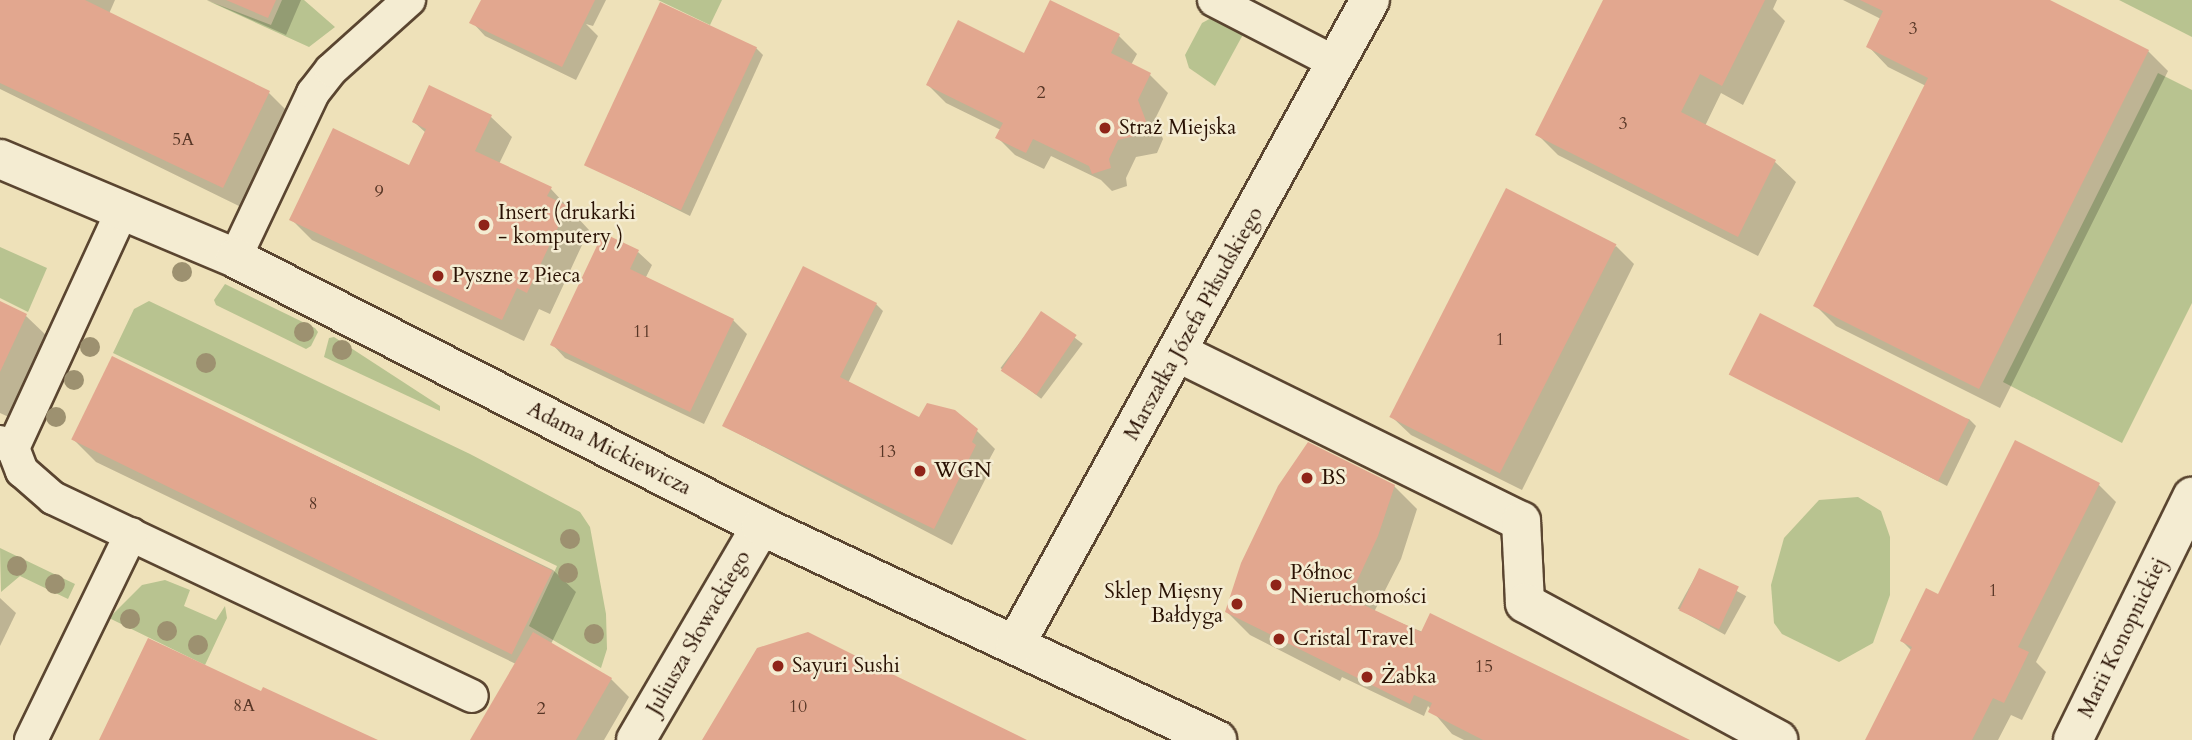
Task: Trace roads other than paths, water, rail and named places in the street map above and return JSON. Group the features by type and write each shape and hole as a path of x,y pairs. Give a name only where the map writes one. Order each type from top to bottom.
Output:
{"street":[{"name":"Marszałka Józefa Piłsudskiego","path":"1015,645 1179,353 1370,0"},
{"name":"Adama Mickiewicza","path":"0,159 235,258 761,526 1217,740"},
{"path":"1179,353 1521,521 1525,603 1777,740"},
{"name":"Marii Konopnickiej","path":"2073,740 2192,497"},
{"name":"Juliusza Słowackiego","path":"636,740 761,526"}],"lane":[{"path":"235,258 313,93 331,70 410,0"},
{"path":"1214,0 1336,63"},
{"path":"122,211 6,445 22,471 53,498 471,696"},
{"path":"30,740 131,534"}],"place":[{"name":"Straż Miejska","path":"1105,128"},
{"name":"Insert (drukarki - komputery )","path":"484,225"},
{"name":"Pyszne z Pieca","path":"438,276"},
{"name":"WGN","path":"920,471"},
{"name":"BS","path":"1307,478"},
{"name":"Północ Nieruchomości","path":"1276,585"},
{"name":"Sklep Mięsny Bałdyga","path":"1237,604"},
{"name":"Cristal Travel","path":"1279,639"},
{"name":"Sayuri Sushi","path":"778,666"},
{"name":"Żabka","path":"1367,677"}]}
